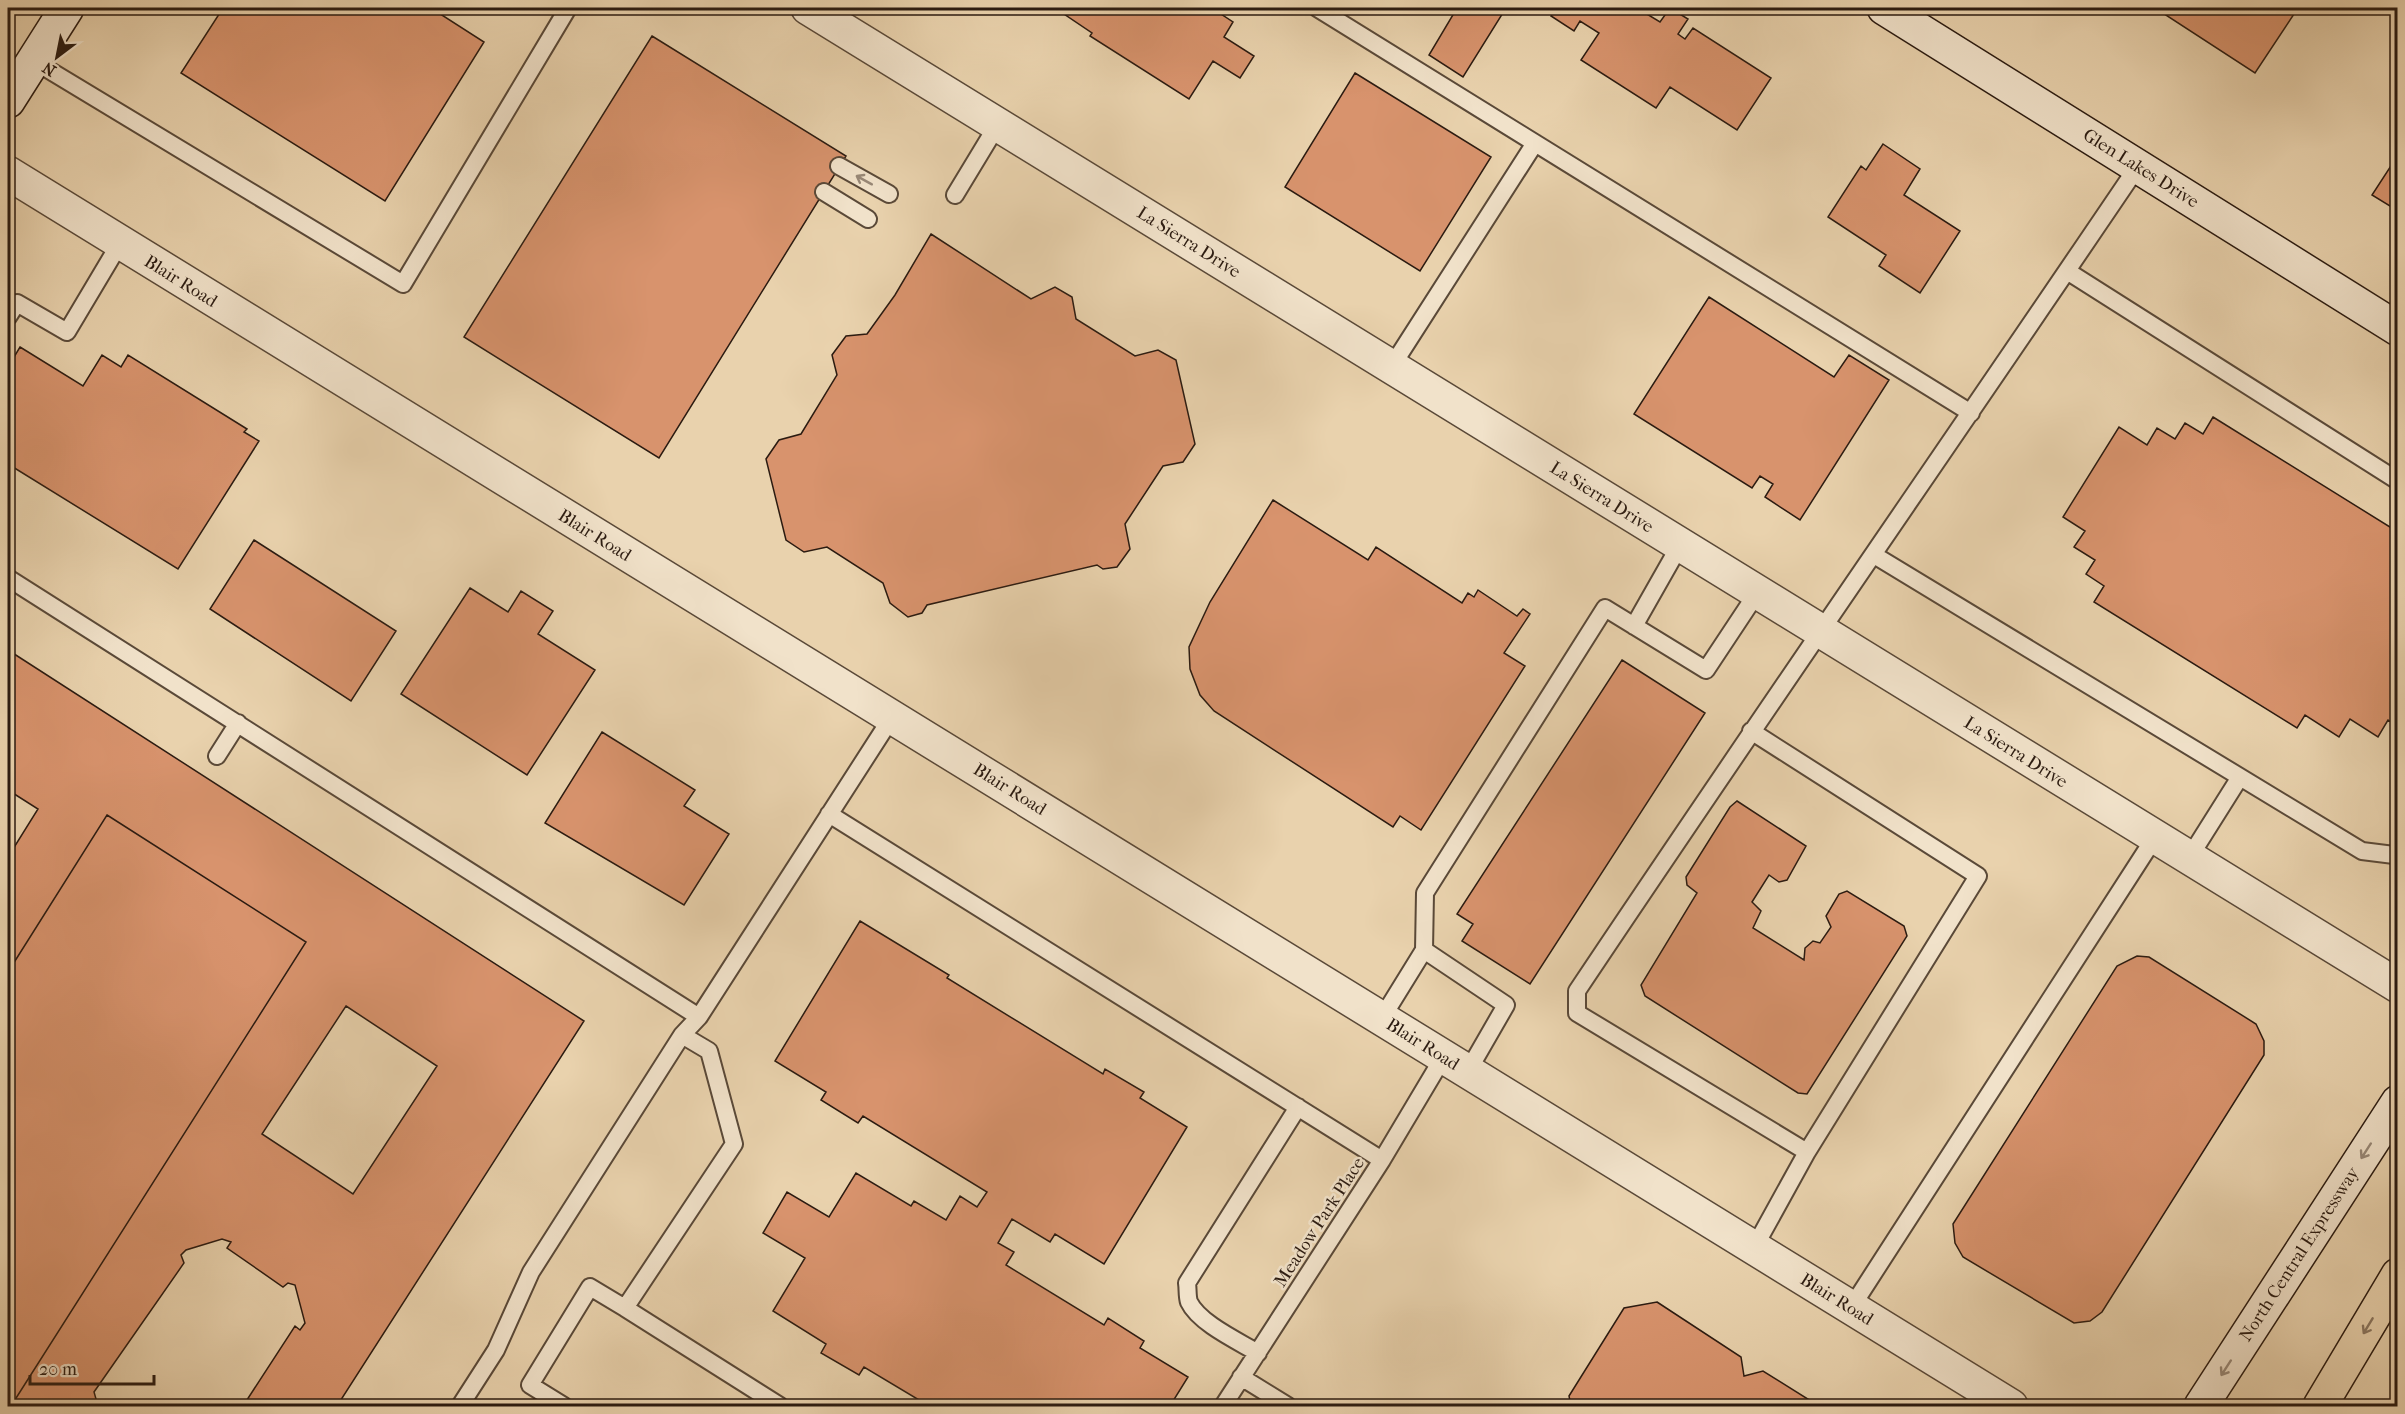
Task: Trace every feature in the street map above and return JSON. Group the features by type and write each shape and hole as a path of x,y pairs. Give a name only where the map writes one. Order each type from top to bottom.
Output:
{"highway":[{"path":"2320,1407 2397,1275"}],"street":[{"path":"8,101 67,8"},
{"name":"La Sierra Drive","path":"808,8 2397,986"},
{"name":"Glen Lakes Drive","path":"1884,8 2397,329"},
{"name":"Blair Road","path":"8,173 2011,1407"},
{"name":"North Central Expressway","path":"2201,1407 2397,1102"}],"lane":[{"path":"34,61 403,284 568,8"},
{"path":"1317,8 1971,413"},
{"path":"955,195 998,124"},
{"path":"1392,366 1535,143"},
{"path":"839,166 889,194"},
{"path":"1807,1152 1577,1013 1577,991 1751,731 1822,632 2139,166"},
{"path":"824,192 868,219"},
{"path":"8,318 17,303 67,332 120,243"},
{"path":"2067,271 2397,481"},
{"path":"1634,626 1680,546"},
{"path":"1874,555 2362,851 2394,855 2397,852"},
{"path":"8,578 699,1017"},
{"path":"1382,1018 1424,950 1425,893 1605,608 1706,670 1757,593"},
{"path":"460,1407 496,1350 531,1272 682,1035 699,1017 892,717"},
{"path":"217,756 238,723"},
{"path":"1751,731 1978,876 1807,1152 1754,1248"},
{"path":"2189,858 2240,777"},
{"path":"829,814 1382,1160"},
{"path":"1851,1308 2155,837"},
{"name":"Meadow Park Place","path":"1224,1407 1241,1377 1382,1160 1456,1064 1506,1005 1424,950"},
{"path":"625,1308 734,1144 709,1052 682,1035"},
{"path":"1258,1353 1196,1312 1188,1300 1187,1283 1298,1107"},
{"path":"564,1407 530,1385 590,1287 780,1407"},
{"path":"1241,1377 1288,1407"}],"building":[{"path":"223,8 431,8 484,42 385,201 181,73"},
{"path":"1068,8 1225,8 1221,14 1233,22 1224,37 1254,56 1240,78 1213,61 1189,99 1090,36 1092,33 1064,14"},
{"path":"1457,8 1506,8 1463,77 1429,55"},
{"path":"1557,8 1637,8 1660,22 1670,8 1688,19 1678,34 1685,39 1693,28 1771,78 1737,130 1670,87 1656,108 1581,60 1599,33 1580,21 1574,31 1551,16"},
{"path":"2155,8 2298,8 2255,73"},
{"path":"652,36 846,156 659,458 464,337"},
{"path":"1355,73 1491,157 1420,271 1285,187"},
{"path":"1883,144 1920,169 1904,195 1960,231 1920,293 1879,266 1886,255 1828,217 1861,166 1866,170"},
{"path":"2398,155 2398,211 2372,195"},
{"path":"931,234 1031,299 1055,287 1072,297 1076,319 1135,356 1158,350 1176,360 1195,444 1183,462 1163,466 1125,524 1130,549 1117,567 1103,569 1097,565 927,605 922,613 908,617 890,603 883,583 827,547 804,552 786,540 766,459 779,440 801,434 837,375 832,355 846,336 867,334 895,295"},
{"path":"1709,297 1834,377 1849,355 1889,380 1800,520 1765,497 1773,484 1760,476 1752,488 1634,414"},
{"path":"20,347 83,386 102,355 121,367 128,355 247,429 244,432 259,441 178,569 8,464 8,367"},
{"path":"2213,417 2398,532 2398,726 2388,720 2378,737 2350,719 2339,737 2305,715 2297,728 2094,602 2104,586 2086,574 2095,560 2074,547 2085,531 2063,517 2119,427 2147,445 2157,428 2175,439 2185,423 2203,434"},
{"path":"1273,500 1368,560 1376,547 1462,603 1468,593 1474,597 1478,590 1517,616 1523,609 1530,614 1504,653 1525,666 1421,830 1400,816 1393,827 1214,711 1200,695 1190,669 1189,647 1210,602"},
{"path":"254,540 396,631 351,701 210,609"},
{"path":"470,588 508,612 521,591 553,611 538,634 595,670 527,775 401,694"},
{"path":"8,650 584,1021 337,1406 243,1406 295,1326 300,1330 305,1323 295,1285 288,1283 283,1287 227,1248 231,1242 222,1239 186,1250 181,1255 184,1263 94,1392 98,1406 11,1406 306,942 107,815 8,972 8,857 38,809 8,790","holes":["346,1006 437,1066 353,1194 262,1134"]},
{"path":"1622,660 1705,713 1530,984 1462,941 1473,924 1457,914"},
{"path":"602,732 695,790 684,806 729,834 684,905 545,823"},
{"path":"1737,801 1806,846 1787,880 1779,882 1769,875 1752,902 1761,911 1753,928 1804,960 1805,948 1813,941 1820,943 1831,927 1826,916 1839,894 1847,891 1904,926 1907,936 1807,1094 1798,1093 1645,996 1641,985 1697,893 1687,885 1686,877 1730,807"},
{"path":"107,815 306,942 11,1406 8,1406 8,972"},
{"path":"860,921 949,975 947,978 1103,1074 1105,1069 1144,1092 1140,1098 1187,1127 1104,1264 1055,1234 1050,1242 1012,1219 998,1243 1014,1252 1006,1265 1104,1325 1108,1318 1144,1341 1140,1348 1188,1377 1170,1406 929,1406 864,1367 859,1375 821,1353 826,1344 773,1311 805,1258 763,1233 787,1192 829,1217 856,1173 911,1206 914,1201 946,1220 960,1196 977,1207 987,1192 863,1116 858,1123 821,1100 826,1092 775,1061"},
{"path":"2137,956 2149,957 2256,1024 2264,1041 2264,1055 2102,1312 2090,1321 2074,1323 1963,1257 1955,1243 1953,1224 2117,966"},
{"path":"1657,1302 1741,1357 1744,1376 1763,1371 1819,1406 1571,1406 1569,1396 1624,1308"}]}
